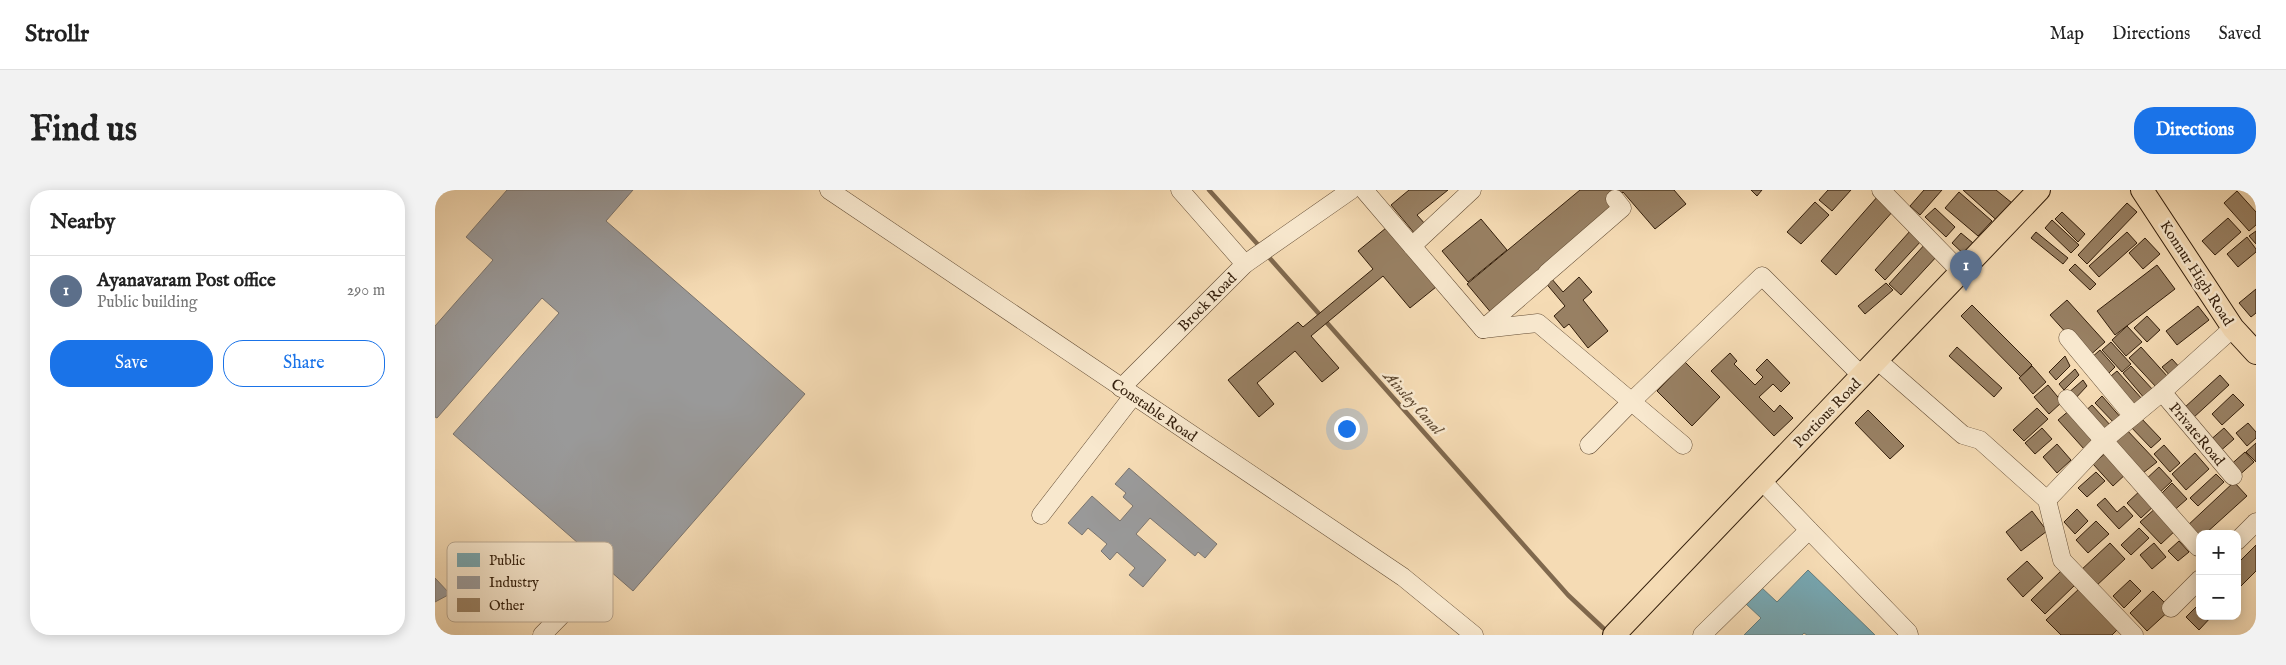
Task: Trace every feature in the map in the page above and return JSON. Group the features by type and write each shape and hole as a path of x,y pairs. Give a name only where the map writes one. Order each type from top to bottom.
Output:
{"main road":[{"name":"Portious Road","path":"1614,635 2039,190"},
{"name":"Konnur High Road","path":"2142,190 2233,328 2256,354"}],"street":[{"name":"Constable Road","path":"829,190 1403,577 1474,635"},
{"name":"Brock Road","path":"1041,515 1127,392 1257,255 1180,190"},
{"path":"1257,255 1351,190"},
{"path":"1364,190 1483,328"},
{"path":"1412,246 1473,190"},
{"path":"1881,190 1961,272"},
{"path":"1483,328 1622,208 1615,199"},
{"path":"1589,446 1632,401 1762,276 1870,368 1963,435 1979,440 2047,500 2062,560 2135,635"},
{"path":"1483,328 1538,323 1683,445"},
{"path":"2047,500 2104,440 2162,392 2233,328"},
{"path":"2068,338 2133,416"},
{"name":"PrivateRoad","path":"2162,392 2233,476"},
{"path":"2067,399 2196,545"},
{"path":"1762,481 1909,635"},
{"path":"2241,537 2256,522"},
{"path":"1702,635 1809,530"},
{"path":"2171,608 2196,583"},
{"path":"542,635 555,622"}],"building: Public":[{"path":"1808,570 1875,635 1807,635 1804,633 1802,635 1744,635 1761,618 1745,603 1761,587 1777,602"}],"building: Industry":[{"path":"507,190 633,190 606,221 805,394 633,591 613,574 613,542 577,542 453,434 559,313 542,298 437,418 435,417 435,326 493,260 466,237"},
{"path":"1129,468 1217,544 1205,558 1198,552 1195,556 1150,518 1136,534 1166,560 1143,587 1129,575 1135,568 1117,552 1110,560 1101,551 1107,544 1088,528 1082,535 1068,523 1092,496 1120,521 1133,506 1123,497 1126,493 1115,484"},
{"path":"435,578 447,591 447,596 435,602"}],"building: Other":[{"path":"1409,190 1448,190 1417,215 1426,225 1415,234 1391,205"},
{"path":"1580,190 1674,190 1686,204 1655,229 1623,192 1612,201 1619,209 1545,271 1563,292 1579,277 1592,292 1583,300 1608,331 1588,348 1569,324 1564,328 1554,316 1565,306 1539,275 1493,315 1467,284"},
{"path":"1751,190 1762,190 1757,196"},
{"path":"1828,190 1851,190 1832,211 1819,200"},
{"path":"1924,190 1942,190 1920,215 1910,206"},
{"path":"1963,190 1996,190 2017,207 2002,225"},
{"path":"2248,190 2256,190 2256,199"},
{"path":"2237,191 2256,212 2256,225 2249,231 2224,203"},
{"path":"1959,192 1992,221 1978,236 1945,208"},
{"path":"1878,196 1894,210 1836,275 1821,261"},
{"path":"1815,202 1829,215 1801,244 1787,232"},
{"path":"2127,203 2137,212 2087,264 2078,255"},
{"path":"1935,208 1955,227 1946,237 1925,217"},
{"path":"2062,212 2085,234 2078,242 2055,219"},
{"path":"2228,218 2241,232 2215,255 2202,241"},
{"path":"1481,219 1507,250 1468,282 1442,251"},
{"path":"2052,220 2079,245 2071,253 2045,228"},
{"path":"1386,228 1436,287 1410,308 1383,276 1311,336 1339,368 1322,382 1295,351 1257,383 1274,404 1259,417 1228,380 1298,322 1303,327 1373,269 1358,251"},
{"path":"1911,230 1922,240 1885,280 1875,270"},
{"path":"2256,231 2256,244 2249,236"},
{"path":"2036,232 2068,258 2063,264 2031,238"},
{"path":"2127,232 2137,243 2099,277 2089,266"},
{"path":"1961,233 1979,248 1969,259 1952,243"},
{"path":"2247,237 2256,249 2256,252 2238,267 2227,254"},
{"path":"2145,238 2160,254 2143,269 2129,253"},
{"path":"1926,243 1938,255 1901,295 1889,284"},
{"path":"2075,264 2096,284 2090,290 2069,270"},
{"path":"2157,265 2175,289 2115,335 2097,311"},
{"path":"1886,283 1893,290 1865,314 1858,306"},
{"path":"2256,289 2256,313 2251,317 2239,303"},
{"path":"2067,300 2105,342 2088,357 2050,315"},
{"path":"1972,305 2032,365 2021,377 1961,316"},
{"path":"2198,306 2209,320 2177,345 2166,331"},
{"path":"2147,316 2160,330 2147,342 2134,328"},
{"path":"2127,326 2142,342 2126,356 2112,340"},
{"path":"2111,342 2131,364 2122,372 2102,350"},
{"path":"1957,347 2002,388 1994,397 1949,356"},
{"path":"2141,347 2168,377 2157,388 2129,358"},
{"path":"2100,350 2115,367 2105,377 2090,359"},
{"path":"1730,353 1737,361 1734,364 1755,385 1763,377 1756,370 1767,359 1790,383 1781,392 1773,384 1759,397 1774,412 1780,405 1793,418 1774,436 1711,371"},
{"path":"2065,356 2070,366 2056,380 2049,372"},
{"path":"2172,359 2182,370 2173,379 2162,367"},
{"path":"1685,362 1720,397 1692,426 1657,391"},
{"path":"2032,366 2046,382 2033,394 2019,378"},
{"path":"2131,366 2154,391 2145,399 2123,373"},
{"path":"2075,369 2079,375 2064,390 2059,384"},
{"path":"2117,371 2143,400 2132,410 2105,381"},
{"path":"2220,375 2229,385 2193,418 2184,408"},
{"path":"2083,380 2087,386 2073,401 2067,394"},
{"path":"2048,385 2062,402 2049,414 2034,397"},
{"path":"2233,394 2244,405 2222,425 2212,414"},
{"path":"2102,396 2122,419 2116,425 2095,403"},
{"path":"2092,405 2112,427 2104,435 2083,413"},
{"path":"2037,408 2048,419 2024,441 2013,430"},
{"path":"2071,409 2097,437 2084,449 2058,420"},
{"path":"1868,410 1904,446 1890,459 1855,423"},
{"path":"2139,416 2161,439 2151,448 2129,425"},
{"path":"2248,423 2256,432 2256,438 2247,446 2236,433"},
{"path":"2042,428 2052,439 2035,454 2025,443"},
{"path":"2224,428 2234,439 2218,453 2208,442"},
{"path":"2126,429 2157,462 2143,473 2114,441"},
{"path":"2256,443 2256,462 2246,452"},
{"path":"2057,444 2071,460 2057,473 2043,457"},
{"path":"2164,445 2180,463 2170,472 2154,454"},
{"path":"2109,450 2128,472 2113,486 2093,464"},
{"path":"2245,452 2254,462 2236,478 2227,468"},
{"path":"2195,453 2209,469 2186,490 2172,474"},
{"path":"2159,467 2172,481 2156,496 2143,482"},
{"path":"2096,472 2105,481 2087,497 2078,488"},
{"path":"2216,474 2224,482 2198,506 2190,498"},
{"path":"2234,482 2247,496 2209,530 2196,530 2196,536 2186,527"},
{"path":"2172,483 2187,499 2171,513 2157,498"},
{"path":"2143,488 2156,504 2141,518 2127,503"},
{"path":"2105,498 2117,512 2124,506 2133,516 2119,529 2097,505"},
{"path":"2157,507 2177,529 2161,544 2140,522"},
{"path":"2077,509 2088,521 2075,534 2064,522"},
{"path":"2032,511 2047,531 2021,551 2006,532"},
{"path":"2096,521 2109,534 2088,553 2076,540"},
{"path":"2139,528 2149,538 2131,555 2121,545"},
{"path":"2179,541 2189,552 2178,561 2168,551"},
{"path":"2110,543 2125,559 2095,587 2080,571"},
{"path":"2154,543 2166,557 2152,569 2140,555"},
{"path":"2256,545 2256,571 2241,586 2241,575 2241,560"},
{"path":"2027,561 2043,578 2023,597 2007,579"},
{"path":"2062,570 2076,584 2045,614 2031,600"},
{"path":"2130,580 2141,591 2124,608 2113,596"},
{"path":"2081,587 2120,627 2112,635 2061,635 2046,620"},
{"path":"2153,591 2171,609 2147,631 2130,613"},
{"path":"2196,607 2196,620 2208,620 2199,630 2186,617"}],"waterway":[{"name":"Ainsley Canal","path":"1209,190 1261,248"},
{"name":"Ainsley Canal","path":"1266,254 1568,595 1603,628"}],"place":[{"name":"Ayanavaram Post office","path":"1966,291"}]}
